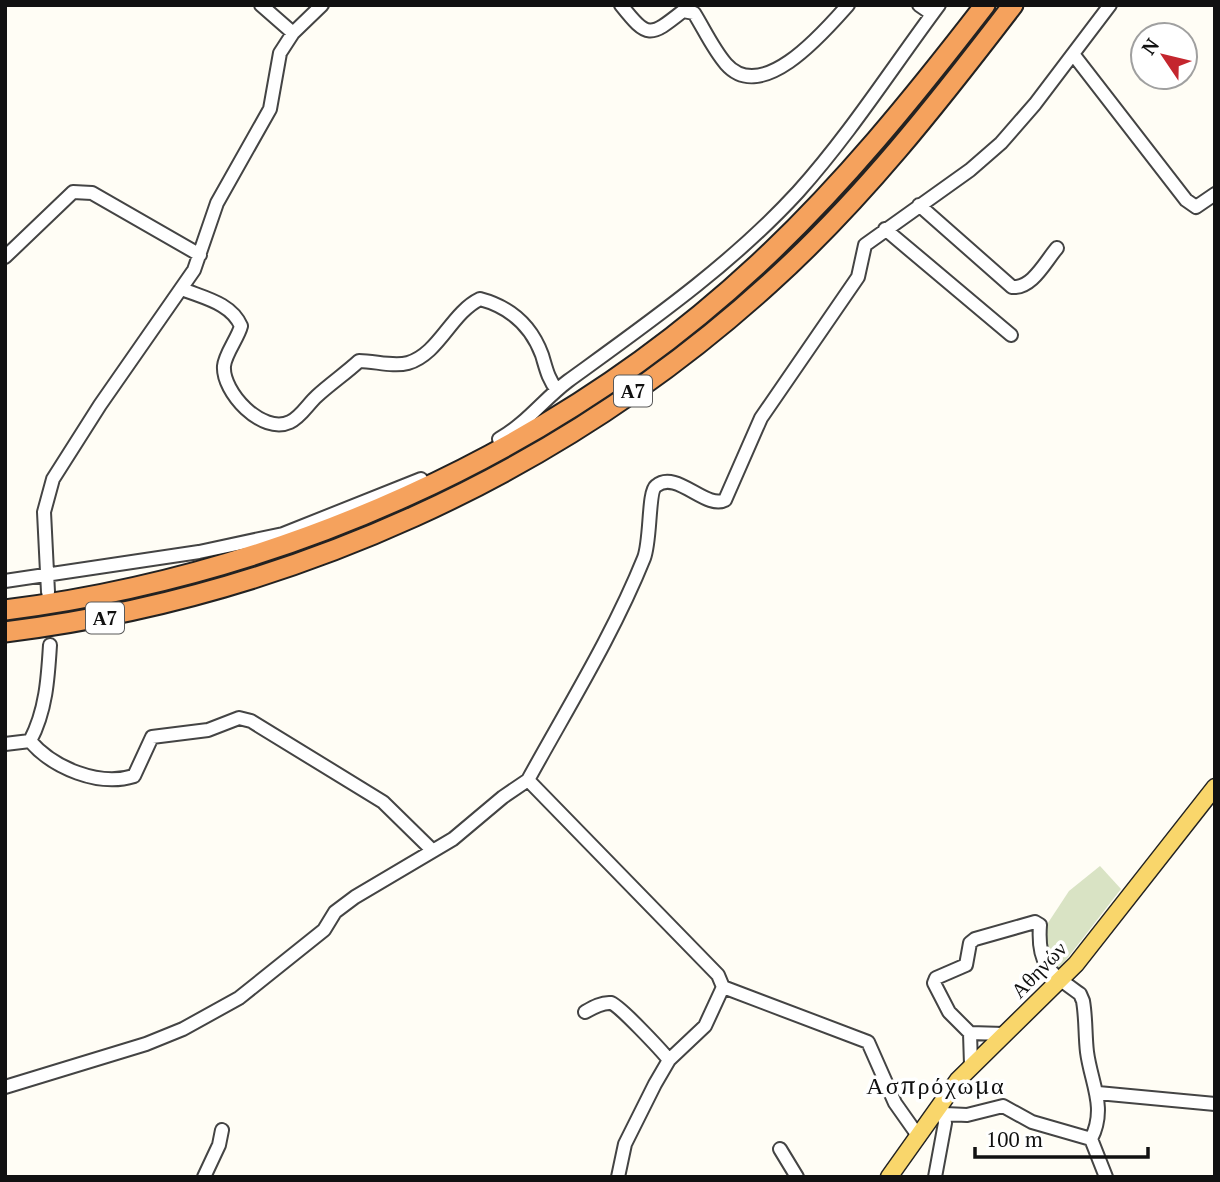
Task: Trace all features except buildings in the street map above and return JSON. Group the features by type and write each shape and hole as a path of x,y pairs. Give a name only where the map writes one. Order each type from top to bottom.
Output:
{"highway":[{"name":"Α7","path":"5,610 154,584 289,544 444,477 555,416 660,345 764,258 861,159 985,5"},
{"name":"Α7","path":"5,632 133,612 203,595 275,573 339,549 442,503 567,435 696,345 792,262 877,174 1013,5"}],"main road":[{"name":"Αθηνών","path":"889,1177 943,1109 971,1065 1086,952 1215,787"}],"street":[{"path":"261,5 293,33"},
{"path":"48,592 44,512 53,479 100,405 182,289 200,255 217,203 266,118 274,95 280,53 293,33 322,5"},
{"path":"621,5 643,31 650,33 658,31 683,11 694,13 726,64 740,75 755,78 766,76 815,40 848,5"},
{"path":"5,581 48,577 199,552 283,534 410,484 481,450 522,424 557,390 662,313 773,217 818,169 936,10 919,5"},
{"path":"5,1087 146,1044 239,998 324,930 335,912 355,897 453,839 528,780 622,606 645,555 650,538 650,496 654,487 661,483 677,484 716,501 725,499 761,418 810,341 854,284 865,245 1000,143 1110,5"},
{"path":"1073,54 1186,200 1196,207 1215,194"},
{"path":"5,257 73,192 82,190 200,255"},
{"path":"919,205 1012,287 1025,285 1057,248"},
{"path":"885,229 1011,335"},
{"path":"182,289 224,306 237,315 241,326 224,365 228,383 248,413 266,423 286,424 296,419 317,396 359,361 406,364 420,358 465,306 480,299 502,304 521,320 533,337 557,390"},
{"path":"30,741 43,710 50,645"},
{"path":"30,741 50,760 104,781 134,776 141,766 145,747 152,737 208,730 239,718 251,721 383,802 432,850"},
{"path":"5,744 30,741"},
{"path":"528,780 718,975 723,987 868,1042 895,1103 919,1137"},
{"path":"971,1065 970,1033 949,1012 934,983 936,978 966,965 970,943 975,939 1035,922 1040,925 1039,944 1044,964 1080,994 1083,1001 1088,1055 1098,1093 1097,1122 1091,1139 1106,1177"},
{"path":"618,1177 625,1144 669,1060 705,1026 723,987"},
{"path":"585,1012 607,1003 619,1007 634,1025 655,1040 669,1060"},
{"path":"970,1033 1004,1034"},
{"path":"1098,1093 1215,1104"},
{"path":"935,1177 943,1109 967,1115 1003,1106 1032,1122 1091,1139"},
{"path":"204,1177 219,1144 222,1130"},
{"path":"780,1149 797,1177"}],"green space":[{"path":"995,5 1003,5 872,169 766,276 690,340 609,399 504,463 394,516 294,557 121,606 5,624 5,618 119,600 247,568 334,535 499,458 802,233 868,164"},
{"path":"1100,866 1121,889 1059,969 1050,955 1044,929 1069,891"}],"district":[{"name":"Ασπρόχωμα","path":"936,1086"}]}
